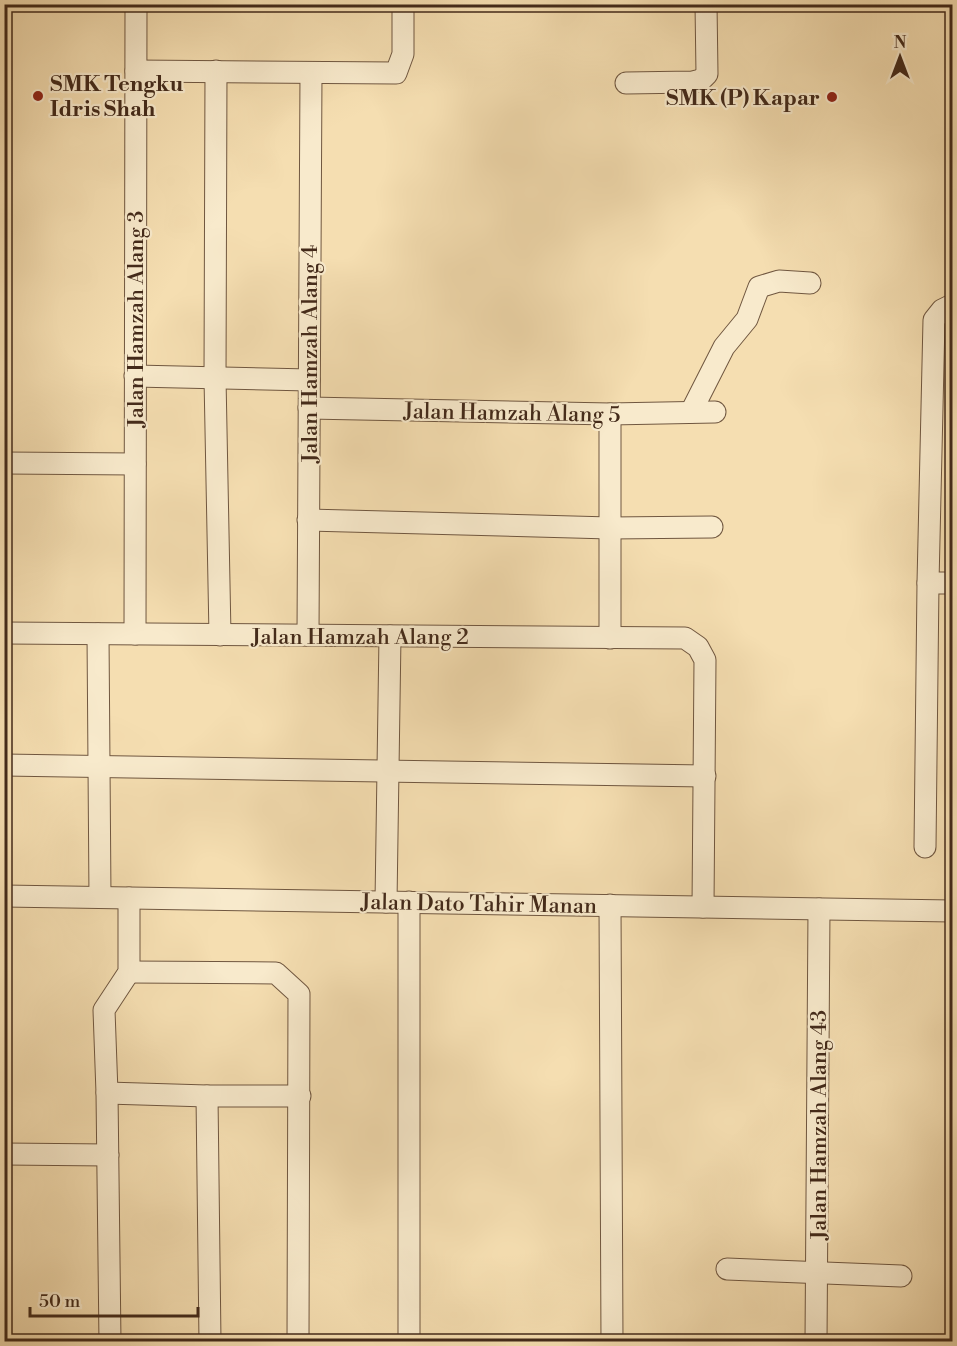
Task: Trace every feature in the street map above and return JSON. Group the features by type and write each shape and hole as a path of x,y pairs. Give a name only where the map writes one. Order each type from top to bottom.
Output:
{"street":[{"name":"Jalan Hamzah Alang 3","path":"135,634 136,4"},
{"path":"136,71 396,73 403,54 403,4"},
{"path":"627,83 701,81 707,74 706,4"},
{"path":"216,71 215,378 220,635"},
{"name":"Jalan Hamzah Alang 4","path":"308,635 311,73"},
{"path":"691,412 724,347 747,319 759,287 779,281 810,283"},
{"path":"925,847 934,320 942,310 952,305"},
{"path":"135,376 309,380"},
{"name":"Jalan Hamzah Alang 5","path":"309,408 610,414 715,412"},
{"path":"610,414 610,638"},
{"path":"4,463 135,464"},
{"path":"308,520 610,528 712,527"},
{"path":"928,583 952,583"},
{"name":"Jalan Hamzah Alang 2","path":"4,633 685,638 698,647 705,660 705,776"},
{"path":"98,634 100,897"},
{"path":"386,902 390,636"},
{"path":"4,765 705,776 703,907"},
{"name":"Jalan Dato Tahir Manan","path":"4,896 952,911"},
{"path":"110,1341 104,1010 129,972 129,898"},
{"path":"409,902 409,1341"},
{"path":"610,905 612,1341"},
{"name":"Jalan Hamzah Alang 43","path":"816,1341 819,909"},
{"path":"129,972 276,973 299,994 298,1341"},
{"path":"107,1093 300,1096"},
{"path":"207,1096 210,1341"},
{"path":"4,1154 108,1155"},
{"path":"726,1269 901,1276"}],"place":[{"name":"SMK Tengku Idris Shah","path":"38,96"},
{"name":"SMK (P) Kapar","path":"832,97"}]}
